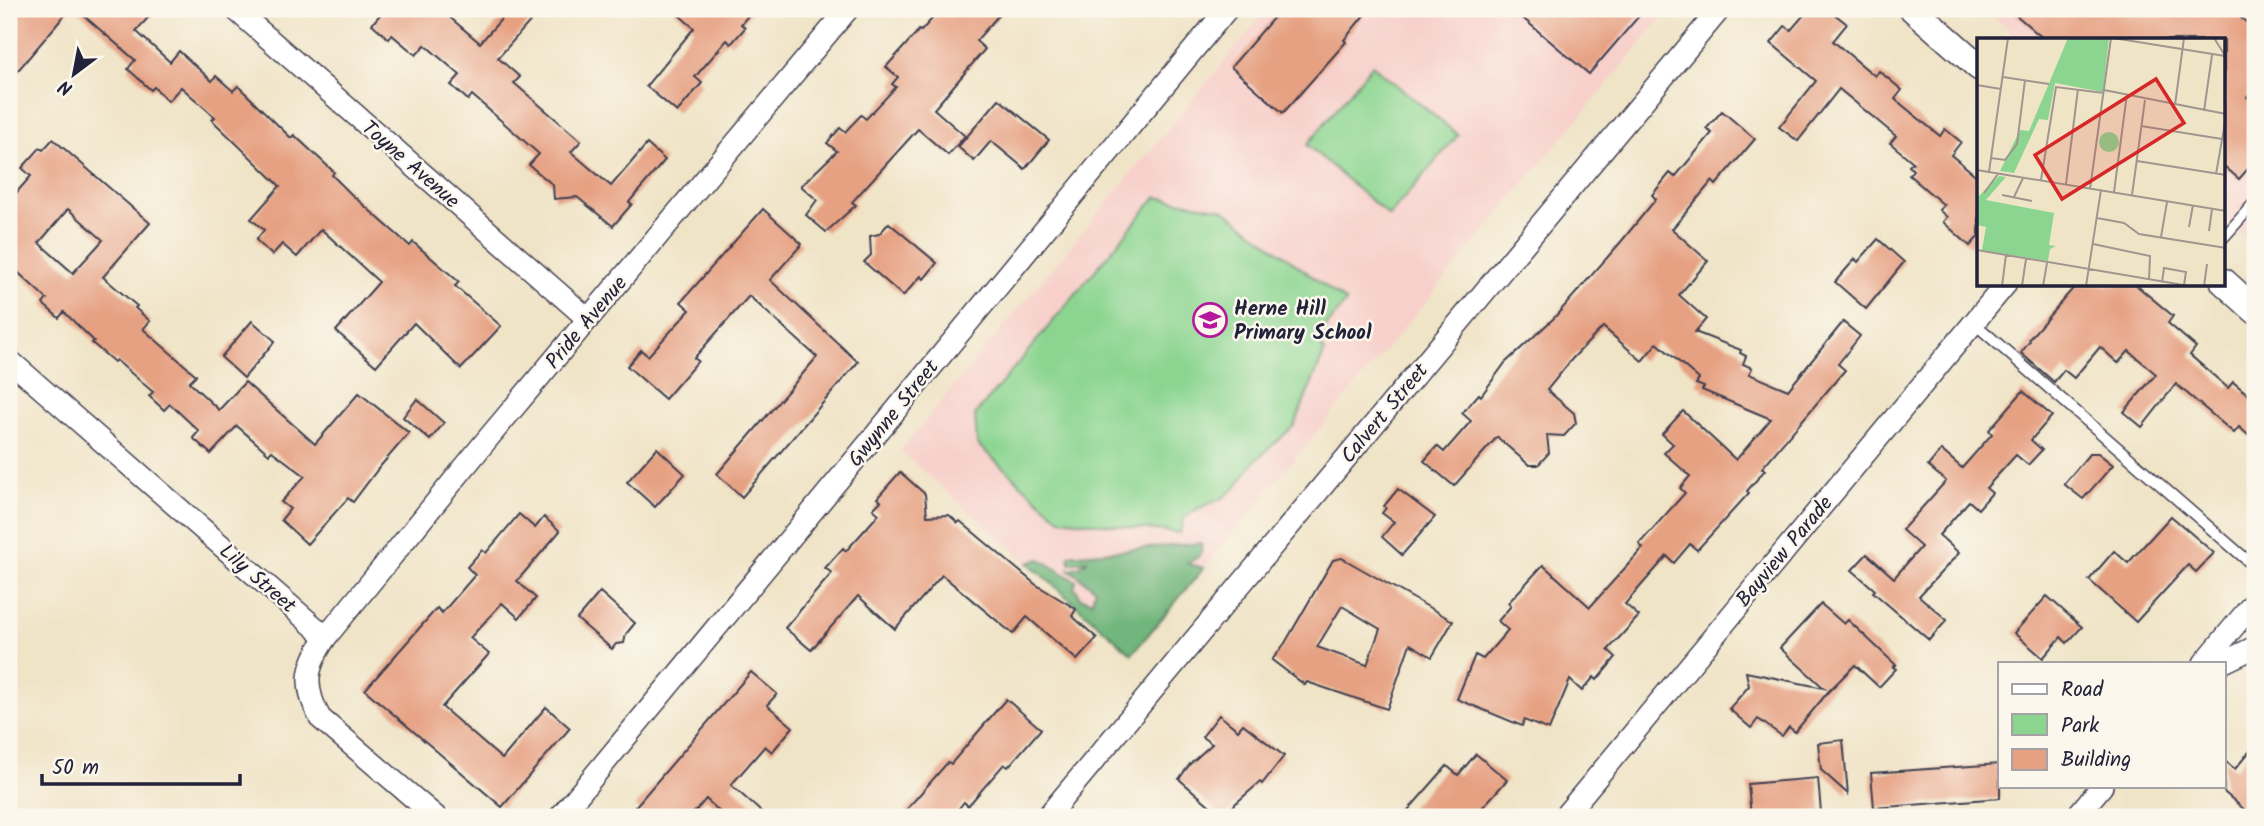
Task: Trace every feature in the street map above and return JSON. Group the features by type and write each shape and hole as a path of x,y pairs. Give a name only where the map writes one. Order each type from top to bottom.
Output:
{"street":[{"name":"Toyne Avenue","path":"235,9 588,319"},
{"name":"Pride Avenue","path":"326,638 588,319 848,9"},
{"name":"Gwynne Street","path":"560,817 1227,9"},
{"name":"Calvert Street","path":"1047,817 1720,9"},
{"path":"1913,9 1977,64"},
{"path":"2226,284 2255,310"},
{"name":"Bayview Parade","path":"1564,817 2003,287"},
{"name":"Lily Street","path":"9,360 326,638"},
{"path":"2205,662 2255,601"},
{"path":"326,638 311,660 311,701 320,718 436,817"},
{"path":"2224,662 2255,647"},
{"path":"2076,817 2100,788"}],"lane":[{"path":"2226,235 2255,202"},
{"path":"1974,323 2255,567"}],"shaded area":[{"name":"Herne Hill Primary School","path":"1268,9 1670,9 1132,654 900,451"},
{"path":"1984,9 2255,9 2255,247 2226,222 2226,38 2018,38"}],"green space":[{"path":"1372,65 1458,135 1389,216 1307,145"},
{"path":"1156,197 1223,209 1346,302 1315,341 1325,351 1294,426 1255,461 1235,488 1223,498 1184,518 1180,533 1060,519 977,444 975,415"},
{"path":"1201,543 1200,554 1186,563 1204,568 1132,654 1028,563 1040,559 1076,581 1074,588 1080,598 1092,601 1095,589 1069,569 1079,567 1088,560 1070,563 1069,555"}],"building":[{"path":"9,9 70,9 9,81"},
{"path":"76,9 156,9 136,31 170,62 179,51 212,81 216,76 233,91 238,86 291,138 294,135 334,172 332,175 351,194 410,246 413,242 459,282 455,286 501,326 461,369 414,323 376,366 336,331 379,282 321,229 297,257 282,244 272,255 256,240 264,230 251,219 280,186 212,120 215,117 181,87 168,101 154,87 151,90 128,69 135,60"},
{"path":"385,9 440,9 480,43 510,9 541,9 498,58 520,77 514,83 581,141 571,152 611,186 647,144 665,160 629,202 632,204 613,226 577,197 554,199 553,185 529,165 539,154 472,95 468,100 451,85 460,75 425,45 416,55 392,35 389,39 372,24"},
{"path":"672,9 754,9 741,24 745,28 731,44 727,40 695,77 702,83 677,112 646,86 694,28"},
{"path":"941,9 1004,9 976,41 985,49 934,109 965,136 948,155 918,129 852,202 856,205 826,232 806,215 817,200 801,186 837,151 827,143 840,128 845,132 861,115 866,119 896,87 892,84 898,77 886,67"},
{"path":"1281,9 1369,9 1344,40 1346,42 1283,113 1231,67"},
{"path":"1512,9 1645,9 1589,74"},
{"path":"1809,9 1828,9 1847,24 1833,41 1875,76 1879,71 1902,90 1895,99 1940,136 1945,129 1961,142 1951,155 1977,176 1977,238 1970,246 1943,222 1947,217 1939,210 1944,205 1909,175 1913,170 1909,166 1913,162 1890,143 1896,136 1839,89 1798,141 1779,127 1816,81 1771,43 1785,26 1791,30"},
{"path":"2009,9 2231,9 2255,30 2255,88 2247,97 2255,105 2255,161 2239,179 2226,168 2226,38 2043,38"},
{"path":"999,99 1049,140 1025,169 991,141 974,161 958,147"},
{"path":"1722,111 1755,139 1716,185 1712,181 1672,229 1708,261 1679,295 1706,319 1695,332 1741,350 1740,353 1746,356 1743,364 1752,368 1749,374 1788,390 1843,322 1860,336 1838,364 1845,370 1762,468 1765,470 1747,491 1749,493 1697,550 1690,544 1674,563 1667,556 1625,604 1639,616 1608,650 1616,657 1597,680 1594,677 1582,691 1570,680 1549,730 1524,720 1522,726 1457,699 1475,655 1483,659 1508,630 1498,621 1511,606 1508,603 1543,565 1590,607 1643,548 1639,544 1685,493 1680,488 1690,476 1664,453 1673,444 1662,434 1683,411 1736,460 1771,419 1702,390 1704,387 1696,384 1699,379 1657,343 1642,361 1603,327 1547,390 1574,413 1576,423 1564,436 1547,435 1549,453 1538,465 1529,465 1497,437 1454,486 1424,461 1437,446 1444,452 1471,421 1462,413 1479,394 1481,396 1505,363 1554,318 1620,243 1656,199 1652,195 1670,173 1675,177 1712,133 1706,129"},
{"path":"53,139 150,223 103,277 137,306 135,308 150,321 143,329 196,375 189,382 219,410 245,382 315,444 359,393 409,433 353,502 348,498 307,544 281,520 290,509 281,502 305,476 272,451 269,454 237,426 211,454 193,438 199,431 170,404 164,410 149,396 153,392 92,343 94,341 64,312 59,318 43,304 47,299 9,264 9,201 31,176 22,168 40,148 43,150","holes":["68,209 103,240 73,273 39,243"]},
{"path":"763,209 802,244 770,280 858,362 742,497 717,474 817,357 749,296 694,358 698,361 665,399 627,366 641,350 648,356 690,310 681,302"},
{"path":"889,223 937,263 924,279 921,276 903,296 864,262 871,255 870,236 879,234"},
{"path":"1878,239 1904,262 1866,309 1835,282 1855,259 1858,262"},
{"path":"2074,287 2138,287 2173,316 2168,323 2196,347 2190,355 2228,388 2233,382 2255,400 2255,441 2239,427 2234,433 2176,384 2142,427 2124,412 2156,374 2129,351 2118,363 2100,347 2074,378 2064,370 2054,382 2021,353 2029,339"},
{"path":"252,321 275,341 244,378 221,357"},
{"path":"2023,391 2052,416 2031,440 2042,450 2028,465 2016,455 1986,488 1992,493 1978,509 1969,501 1939,535 1959,553 1919,596 1947,620 1929,640 1873,592 1875,590 1852,570 1867,554 1894,578 1921,547 1902,530 1946,481 1928,466 1941,450 1962,468 1992,434 1989,430"},
{"path":"417,399 444,423 430,440 403,417"},
{"path":"657,448 685,474 655,507 627,482"},
{"path":"2090,453 2098,453 2113,465 2083,499 2064,484"},
{"path":"900,472 925,494 927,516 949,515 958,523 960,521 1035,584 1076,609 1072,616 1097,638 1077,660 1027,617 1013,634 942,575 895,629 858,596 811,650 785,628 832,573 825,568 843,548 846,551 879,514 873,509 881,501 877,498"},
{"path":"1398,489 1435,517 1402,555 1382,537 1394,522 1382,513 1386,508 1384,506"},
{"path":"519,514 535,528 544,517 560,531 517,581 536,598 519,618 502,603 470,638 489,654 442,707 502,759 546,707 570,728 502,807 365,690 437,608 442,613 475,575 467,567 482,550 486,553"},
{"path":"2171,516 2214,553 2196,572 2188,565 2136,622 2089,580 2114,551 2128,563"},
{"path":"1342,558 1453,621 1432,657 1410,644 1387,709 1307,682 1305,685 1272,660 1285,643 1333,560","holes":["1342,606 1380,629 1367,665 1317,647"]},
{"path":"600,592 635,623 626,634 624,643 616,644 612,649 577,619"},
{"path":"2047,596 2082,627 2067,643 2061,637 2043,658 2014,633"},
{"path":"1821,604 1844,624 1848,620 1896,665 1893,667 1896,669 1879,687 1855,665 1828,692 1795,732 1789,727 1782,736 1758,719 1751,728 1729,709 1749,686 1746,672 1824,688 1780,648"},
{"path":"751,672 777,694 767,705 793,727 772,752 765,746 731,785 767,817 725,817 706,799 690,817 647,817 635,807"},
{"path":"1006,699 1041,729 1008,767 1004,764 968,806 964,802 952,817 900,817 948,762 951,764"},
{"path":"1219,715 1238,730 1243,724 1284,756 1262,784 1260,782 1235,804 1226,817 1179,779 1190,764 1212,744 1202,737"},
{"path":"1843,740 1848,794 1821,770 1818,743"},
{"path":"2255,745 2255,817 2224,792 2226,762 2235,769"},
{"path":"1476,754 1507,780 1474,817 1402,817 1447,766 1458,775"},
{"path":"1998,764 2000,798 1874,808 1871,773"},
{"path":"1818,778 1821,812 1751,817 1748,784"}],"place":[{"name":"Herne Hill Primary School","path":"1210,320"}]}
